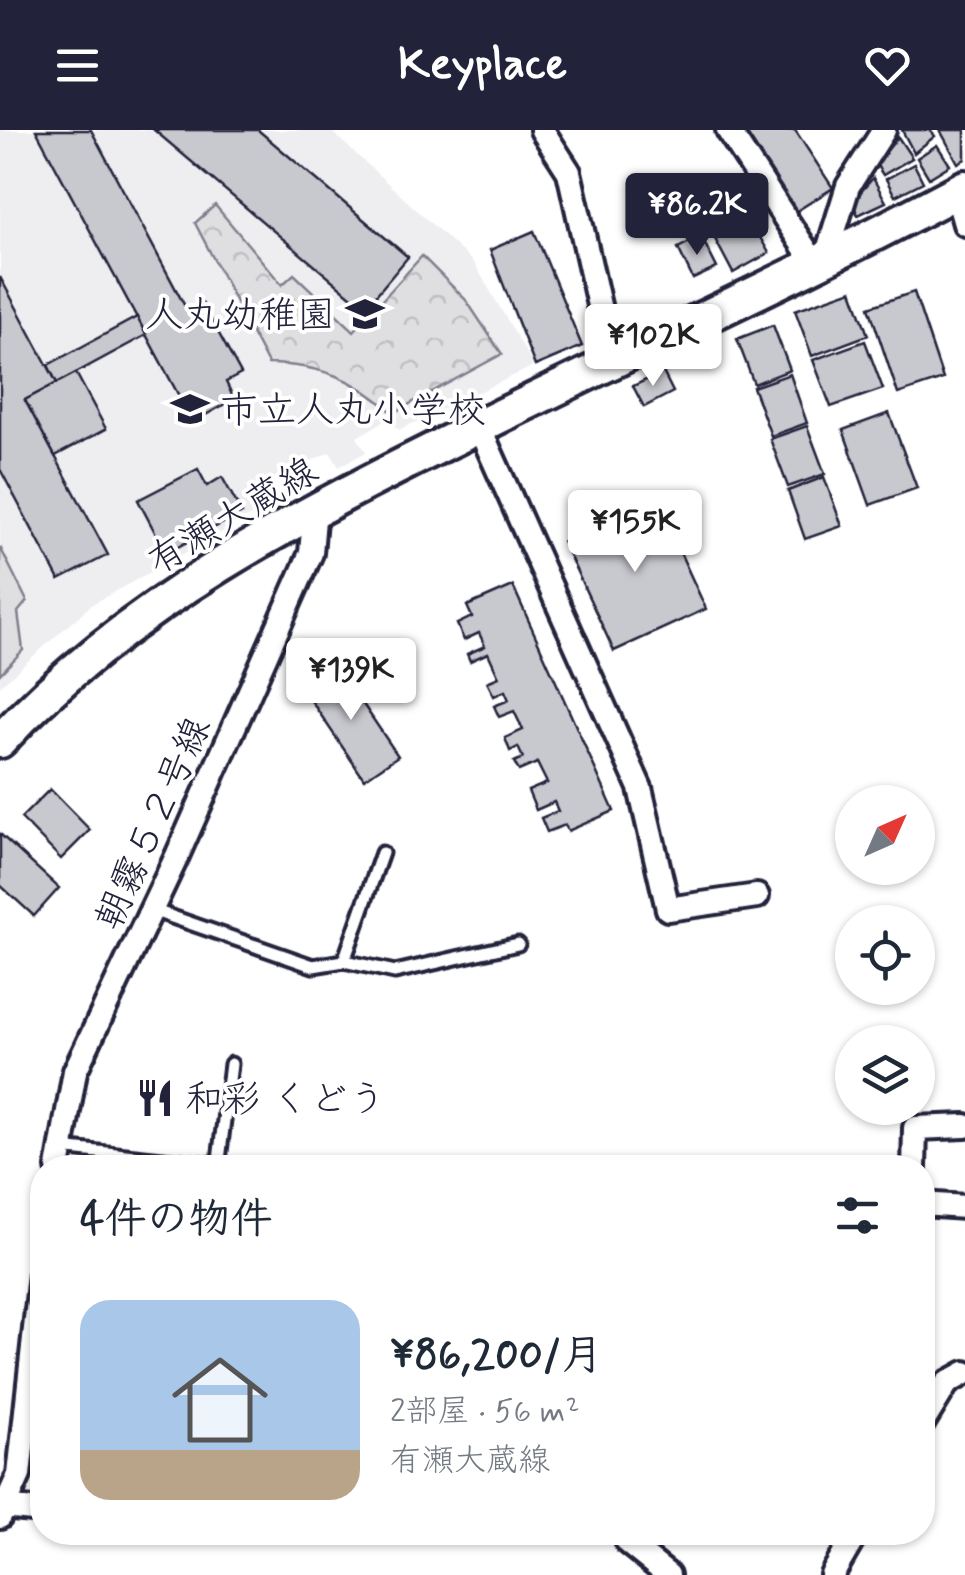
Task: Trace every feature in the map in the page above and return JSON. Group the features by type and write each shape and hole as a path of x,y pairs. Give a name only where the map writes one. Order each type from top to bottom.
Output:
{"main road":[{"name":"有瀬大蔵線","path":"0,742 82,662 160,604 314,508 820,262 960,189"}],"street":[{"path":"542,130 569,172 612,362"},
{"path":"728,130 820,262"},
{"path":"820,262 848,186 884,130"},
{"path":"960,189 965,224"},
{"path":"479,427 640,788 668,908 757,896"},
{"name":"朝霧５２号線","path":"61,1155 76,1072 310,553 314,508"},
{"path":"914,1155 915,1128 965,1126"},
{"path":"935,1205 965,1207"},
{"path":"30,1342 2,1512 30,1511"},
{"path":"935,1406 956,1378"},
{"path":"630,1545 668,1575"},
{"path":"832,1575 849,1545"}],"lane":[{"path":"344,960 382,853"},
{"path":"152,910 313,966 344,960 395,972 518,944"},
{"path":"219,1155 231,1064"}],"shaded area":[{"name":"市立人丸小学校","path":"0,130 330,130 474,263 534,366 399,430 388,419 357,437 366,452 339,467 330,452 249,490 260,511 91,605 0,686"}],"green space":[{"path":"215,205 282,285 294,274 354,331 422,256 466,300 502,354 393,413 365,391 336,376 304,367 268,364 195,223"},
{"path":"0,547 27,601 18,612 23,650 0,674"}],"building":[{"path":"36,130 91,130 187,310 202,303 241,374 226,382 234,399 193,422"},
{"path":"154,130 258,130 408,257 365,308"},
{"path":"740,130 795,130 833,188 795,212"},
{"path":"902,130 930,130 935,136 914,153"},
{"path":"940,130 965,130 965,159 958,163"},
{"path":"898,137 912,158 883,175 876,164"},
{"path":"937,145 950,165 929,178 917,158"},
{"path":"914,164 923,182 895,196 886,179"},
{"path":"873,178 886,202 858,215 852,202"},
{"path":"750,220 769,253 733,273 715,239"},
{"path":"534,231 582,346 535,366 490,250"},
{"path":"701,236 717,268 693,279 678,248"},
{"path":"0,277 57,383 25,400 108,555 59,580 0,469"},
{"path":"852,290 868,335 812,356 795,310"},
{"path":"914,292 943,379 898,394 869,307"},
{"path":"137,317 146,335 57,383 48,365"},
{"path":"773,325 790,370 754,384 737,339"},
{"path":"865,341 883,389 831,407 813,360"},
{"path":"663,372 673,392 644,407 633,386"},
{"path":"76,373 106,429 55,456 25,400"},
{"path":"790,374 807,423 771,436 753,387"},
{"path":"889,413 917,488 870,505 843,430"},
{"path":"807,426 825,474 788,487 770,439"},
{"path":"198,469 207,486 222,477 242,513 166,553 138,500"},
{"path":"824,477 842,526 805,539 788,491"},
{"path":"656,500 706,609 614,651 563,542"},
{"path":"513,586 614,811 568,831 565,825 547,832 541,818 558,811 554,802 536,810 528,791 547,783 537,763 519,771 514,762 523,758 518,747 510,751 505,738 523,730 514,711 499,717 494,706 509,700 505,691 494,696 487,682 499,677 488,653 470,661 467,654 485,646 479,633 464,640 457,624 472,617 467,606"},
{"path":"338,667 398,756 364,779 304,690"},
{"path":"50,789 90,830 61,859 21,818"},
{"path":"0,834 59,888 34,916 0,885"}],"place":[{"name":"人丸幼稚園","path":"365,314"},
{"name":"市立人丸小学校","path":"190,409"},
{"name":"和彩 くどう","path":"155,1098"}]}
